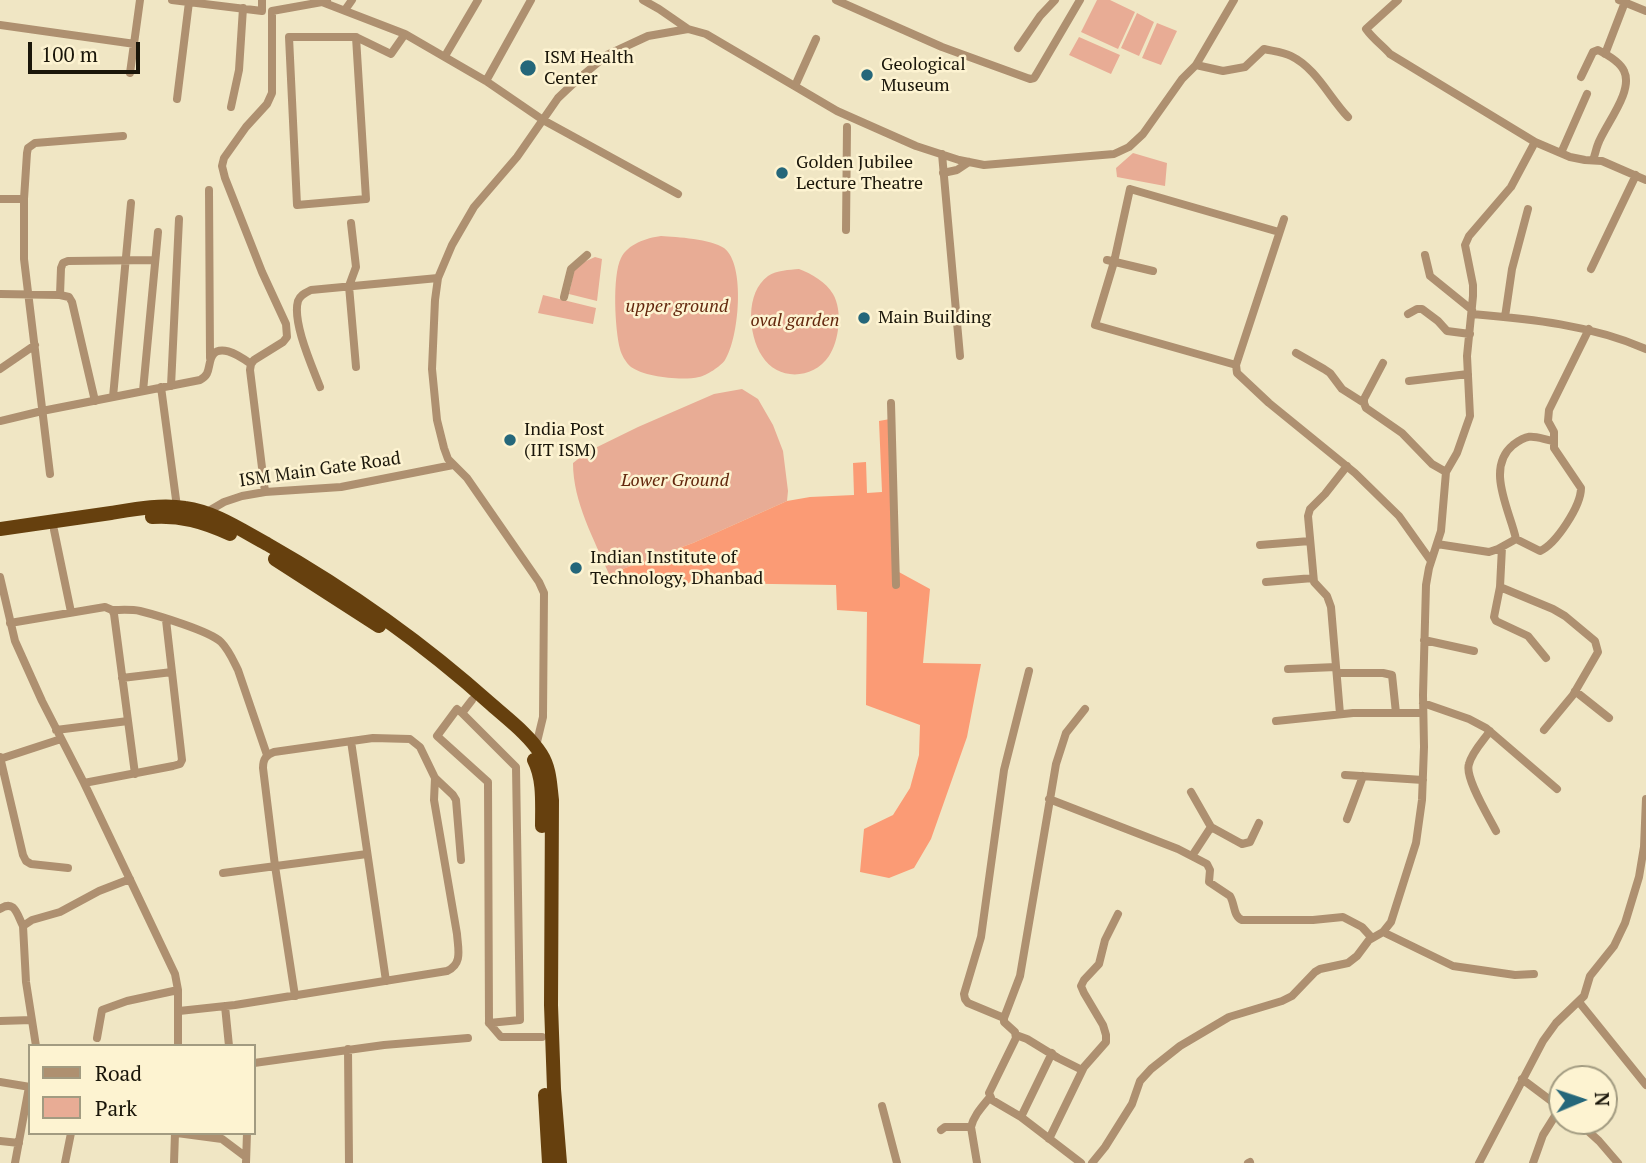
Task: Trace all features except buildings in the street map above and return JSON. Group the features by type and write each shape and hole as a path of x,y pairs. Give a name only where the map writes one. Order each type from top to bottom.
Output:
{"highway":[{"path":"0,529 138,509 177,507 233,525 370,607 472,687 536,746 547,764 552,800 551,1005 560,1163"},
{"path":"0,538 155,517 203,517 356,610 416,653 532,756 539,773 542,825 542,1037 549,1163"}],"street":[{"path":"130,73 141,0"},
{"path":"172,0 262,11 262,0"},
{"path":"345,10 352,0"},
{"path":"445,56 478,0"},
{"path":"486,81 531,0"},
{"path":"643,0 688,29 706,34 837,111 916,146 984,165 1114,154 1129,147 1143,134 1182,79 1196,65 1234,0"},
{"path":"836,0 942,47 1030,79 1036,75 1080,0"},
{"path":"1018,48 1040,16 1055,0"},
{"path":"1398,0 1366,29 1371,38 1390,54 1535,142 1570,157 1602,161 1646,180"},
{"path":"265,492 251,364 283,342 287,337 286,324 262,272 225,178 222,162 246,127 267,104 272,93 272,11 323,1 405,34 486,81 542,120 678,194"},
{"path":"1605,54 1622,1 1646,11"},
{"path":"177,99 189,2"},
{"path":"231,107 239,70 243,8"},
{"path":"0,25 135,44"},
{"path":"536,746 543,717 544,593 467,478 453,466 444,449 437,420 432,369 438,278 452,245 474,207 517,157 558,98 607,55 648,36 688,29"},
{"path":"356,37 366,199 297,205 289,37 356,37 391,54 405,34"},
{"path":"795,86 816,39"},
{"path":"1196,65 1223,71 1245,67 1264,49 1289,54 1306,65 1348,117"},
{"path":"1581,77 1593,52 1598,50 1624,70 1626,83 1621,101 1598,143 1593,160"},
{"path":"1561,153 1587,94"},
{"path":"846,230 847,127"},
{"path":"50,474 24,259 24,199 28,148 35,143 123,136"},
{"path":"1093,1163 1132,1104 1140,1081 1151,1069 1180,1046 1229,1017 1282,1001 1292,996 1320,969 1348,963 1391,922 1416,843 1422,800 1426,585 1442,522 1446,472 1457,453 1471,416 1467,356 1473,285 1466,241 1511,187 1535,142"},
{"path":"942,154 960,356"},
{"path":"943,173 957,170 970,162"},
{"path":"1591,269 1636,176"},
{"path":"1236,365 1095,325 1130,188 1279,232"},
{"path":"0,421 205,377 210,358 209,190"},
{"path":"0,200 24,199"},
{"path":"113,397 131,203"},
{"path":"1505,317 1512,269 1528,209"},
{"path":"171,386 179,219"},
{"path":"1284,219 1236,365 1237,373 1269,403 1347,466 1399,516 1432,561"},
{"path":"351,223 356,267 349,286 356,367"},
{"path":"143,391 158,232"},
{"path":"564,297 571,269 587,255"},
{"path":"1425,255 1430,276 1472,312 1532,319 1589,330 1646,349"},
{"path":"60,295 61,268 63,263 68,261 155,260"},
{"path":"1111,261 1153,271"},
{"path":"320,387 300,331 298,299 302,295 310,290 438,278"},
{"path":"0,294 69,297 95,401"},
{"path":"1408,314 1419,308 1447,331 1470,334"},
{"path":"1553,441 1524,437 1509,449 1502,461 1499,479 1516,539 1540,551 1556,538 1579,501 1581,488 1557,455 1553,441 1554,429 1548,421 1549,410 1589,330"},
{"path":"0,369 34,345"},
{"path":"210,358 214,353 229,351 251,364"},
{"path":"1296,353 1324,369 1342,389 1387,421 1410,440 1432,464 1446,472"},
{"path":"1364,403 1383,363"},
{"path":"1409,381 1468,374"},
{"path":"161,387 177,507"},
{"path":"891,402 896,584"},
{"name":"ISM Main Gate Road","path":"203,517 233,498 265,492 341,487 453,466"},
{"path":"1340,714 1331,603 1313,578 1308,522 1310,509 1347,466"},
{"path":"54,530 71,612"},
{"path":"1437,544 1489,552 1516,539"},
{"path":"1259,545 1310,541"},
{"path":"1502,547 1500,587 1494,611 1496,621 1528,636 1546,658"},
{"path":"0,577 15,641 175,974 178,990 178,1044"},
{"path":"1266,582 1313,578"},
{"path":"1500,587 1553,609 1595,641 1598,652 1575,691 1544,730"},
{"path":"10,622 110,607 112,610 138,611 190,627 215,638 228,651 238,670 267,755"},
{"path":"112,610 135,774"},
{"path":"84,783 180,764 183,754 166,620"},
{"path":"1424,640 1474,651"},
{"path":"1288,668 1383,673 1392,676 1396,713"},
{"path":"1004,1018 968,1003 964,993 981,937 1004,770 1028,671"},
{"path":"122,678 172,672"},
{"path":"1575,691 1609,718"},
{"path":"462,713 472,700"},
{"path":"1423,703 1479,723 1557,789"},
{"path":"489,1023 520,1020 516,766 457,709 437,736 488,782 489,1023 501,1037 542,1037"},
{"path":"1082,1070 1016,1035 1006,1025 1004,1018 1020,976 1049,799 1062,742 1085,709"},
{"path":"1276,721 1340,714 1423,713"},
{"path":"56,730 128,720"},
{"path":"1490,731 1467,768 1496,831"},
{"path":"295,996 263,768 263,760 267,755 373,738 410,739 420,747 435,778 456,800 461,860"},
{"path":"61,739 0,758 26,861 31,864 68,868"},
{"path":"351,741 386,981"},
{"path":"1345,775 1423,780"},
{"path":"1347,819 1363,776"},
{"path":"178,1011 295,996 454,968 458,963 457,933 435,800 435,778"},
{"path":"1191,792 1211,827 1245,845 1250,842 1259,823"},
{"path":"1049,799 1192,856 1209,867 1209,882 1230,896 1236,914 1242,920 1313,920 1343,917 1358,924 1372,938"},
{"path":"1479,1163 1543,1041 1556,1023 1584,996 1590,976 1619,937 1632,902 1644,847 1646,799"},
{"path":"1192,856 1211,827"},
{"path":"223,873 367,854"},
{"path":"23,926 130,879"},
{"path":"0,909 10,905 13,907 23,926 26,982 36,1044"},
{"path":"1049,1139 1082,1070 1104,1046 1107,1035 1081,986 1099,964 1105,940 1118,914"},
{"path":"1383,932 1453,967 1516,975 1534,974"},
{"path":"97,1038 102,1010 127,1001 178,990"},
{"path":"1579,1002 1646,1085"},
{"path":"225,1006 229,1044"},
{"path":"0,1021 32,1020"},
{"path":"977,1163 971,1127 975,1116 990,1097 989,1093 1016,1035"},
{"path":"256,1063 348,1049 468,1038"},
{"path":"348,1049 349,1163"},
{"path":"1021,1117 1052,1053"},
{"path":"1522,1079 1548,1099"},
{"path":"0,1082 28,1087"},
{"path":"15,1163 28,1093"},
{"path":"990,1097 1081,1163"},
{"path":"882,1106 897,1163"},
{"path":"941,1130 945,1127 971,1127"},
{"path":"1533,1163 1548,1128"},
{"path":"65,1163 71,1135"},
{"path":"174,1163 176,1135"},
{"path":"191,1135 222,1139 246,1160"},
{"path":"246,1160 247,1135"},
{"path":"1592,1135 1618,1163"},
{"path":"0,1140 19,1143"}],"green space":[{"path":"1097,0 1110,0 1135,12 1118,49 1081,32"},
{"path":"1137,13 1154,22 1139,56 1121,48"},
{"path":"1157,23 1177,31 1161,65 1142,58"},
{"path":"1079,37 1120,55 1111,74 1069,55"},
{"path":"1133,153 1167,163 1165,186 1117,177 1116,168"},
{"name":"upper ground","path":"661,236 694,239 718,245 731,257 735,269 738,285 737,320 730,350 723,362 702,376 654,376 631,367 621,351 615,303 618,266 624,253 638,242"},
{"path":"595,257 602,259 597,301 569,294 575,266"},
{"name":"oval garden","path":"799,269 818,279 833,294 838,309 838,326 832,350 822,364 814,370 795,374 777,370 762,356 754,337 751,314 755,293 768,276 779,271"},
{"path":"543,295 596,308 593,324 538,313"},
{"name":"Lower Ground","path":"742,389 758,399 773,425 783,451 787,501 693,543 609,574 580,506 573,463 587,452 638,427 714,394"}],"shaded area":[{"path":"890,419 897,571 930,589 923,663 981,664 967,737 931,839 914,868 889,878 860,872 864,829 893,815 910,788 919,755 920,725 866,705 867,612 837,610 836,585 609,584 609,574 693,543 787,501 854,495 853,463 866,462 867,493 882,492 879,421"}],"place":[{"name":"ISM Health Center","path":"528,68"},
{"name":"Geological Museum","path":"867,75"},
{"name":"Golden Jubilee Lecture Theatre","path":"782,173"},
{"name":"Main Building","path":"864,318"},
{"name":"India Post (IIT ISM)","path":"510,440"},
{"name":"Indian Institute of Technology, Dhanbad","path":"576,568"}]}
